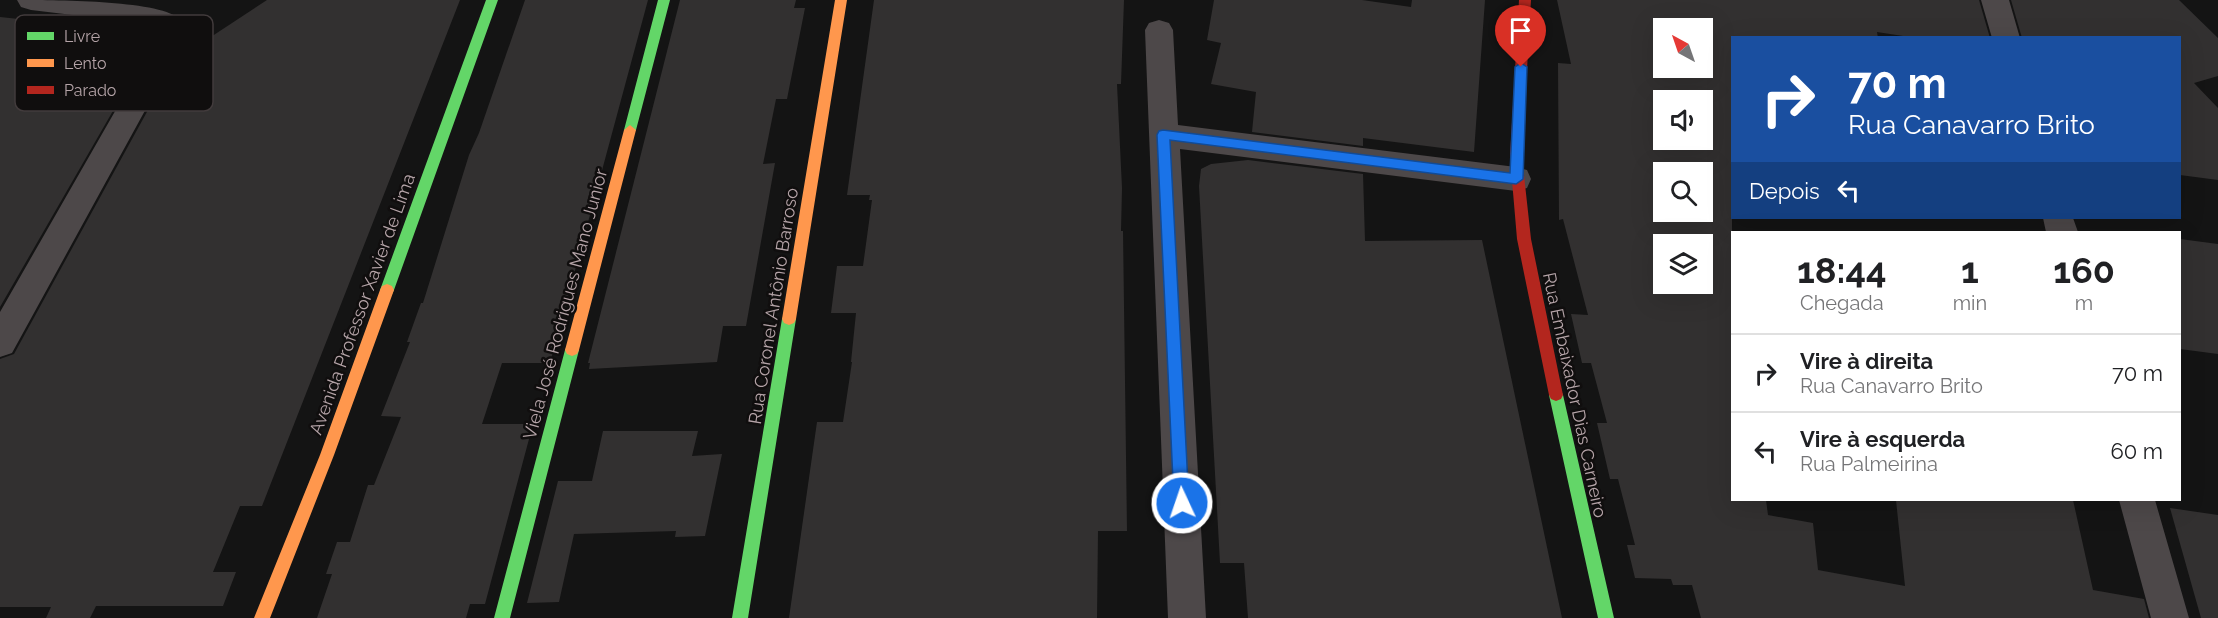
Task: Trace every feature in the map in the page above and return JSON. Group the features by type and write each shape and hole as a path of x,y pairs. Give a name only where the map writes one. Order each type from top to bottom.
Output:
{"street":[{"path":"31,0 155,15"},
{"name":"Avenida Professor Xavier de Lima","path":"262,618 327,455 492,0"},
{"name":"Viela José Rodrigues Mano Junior","path":"502,618 664,0"},
{"name":"Rua Coronel Antônio Barroso","path":"740,618 841,0"},
{"name":"Rua Embaixador Dias Carneiro","path":"1526,0 1516,179 1524,239 1540,322 1606,618"},
{"path":"1995,0 2005,36"},
{"path":"1159,30 1187,618"},
{"path":"0,343 130,111"},
{"path":"1163,135 1516,179"},
{"path":"2137,501 2169,618"}],"building":[{"path":"267,0 460,0 262,506 240,506 213,572 236,572 223,606 96,606 90,618 46,618 51,607 0,607 0,359 14,354 147,111 213,111 213,36"},
{"path":"525,0 648,0 550,363 502,363 482,424 533,424 485,604 470,604 466,618 317,618 332,574 326,574 337,542 350,542 368,485 374,485 401,417 381,416 410,342 407,342 421,303 423,303 469,155 479,133"},
{"path":"680,0 796,0 794,8 805,8 787,99 776,99 763,164 775,163 746,326 723,326 717,362 589,369 590,363 588,363"},
{"path":"874,0 1124,0 1121,84 1117,84 1122,188 1121,231 1123,231 1127,531 1098,531 1097,618 789,618 817,422 843,422 852,362 856,313 831,313 837,266 863,266 872,200 869,200 870,195 847,195"},
{"path":"1214,0 1362,0 1411,7 1412,0 1485,0 1474,152 1363,138 1363,146 1252,132 1256,92 1211,84 1221,43 1207,40"},
{"path":"1557,0 1979,0 1989,36 1903,36 1877,32 1878,36 1731,36 1731,501 1766,501 1768,515 1813,523 1818,570 1905,586 1896,501 2073,501 2093,590 2144,599 2149,618 1701,618 1692,585 1673,585 1671,579 1635,578 1627,545 1635,545 1618,479 1610,479 1597,423 1607,423 1591,363 1582,363 1571,314 1588,315 1563,219 1559,220 1558,63 1571,64"},
{"path":"2011,0 2179,0 2218,38 2218,76 2194,83 2218,108 2218,180 2181,175 2181,36 2021,36"},
{"path":"0,17 15,19 15,111 113,111 0,307"},
{"path":"1248,160 1363,174 1365,241 1482,240 1562,618 1248,618 1244,563 1220,563 1199,186 1201,169 1211,164"},
{"path":"2181,239 2218,244 2218,354 2181,349"},
{"path":"603,431 698,431 692,456 722,454 705,536 675,537 676,531 574,534 559,602 527,603 558,481 592,481"},
{"path":"2170,508 2218,515 2218,618 2201,618"}],"traffic: fast":[{"path":"387,290 492,0"},
{"path":"630,130 664,0"},
{"path":"740,618 789,319"},
{"path":"502,618 572,350"},
{"path":"1556,395 1606,618"}],"traffic: slow":[{"path":"789,319 841,0"},
{"path":"572,350 630,130"},
{"path":"262,618 327,455 387,290"}],"traffic: jam":[{"path":"1525,0 1516,157 1524,239 1556,395"}],"route":[{"path":"1182,503 1163,135 1516,179 1521,67"}]}
